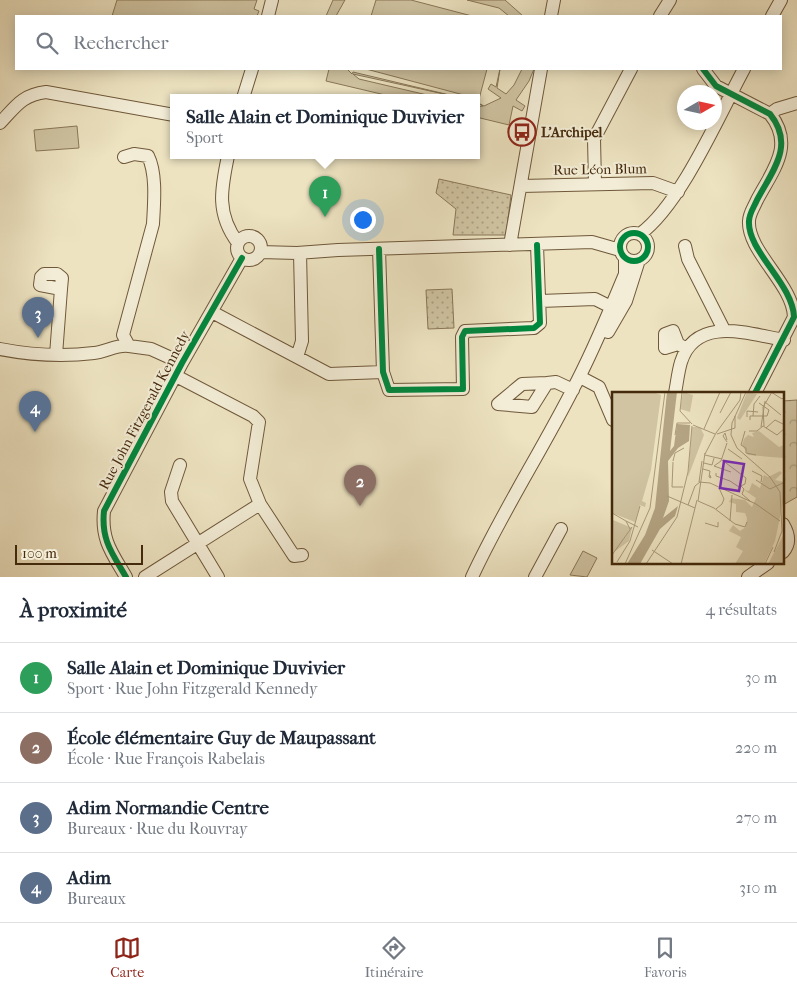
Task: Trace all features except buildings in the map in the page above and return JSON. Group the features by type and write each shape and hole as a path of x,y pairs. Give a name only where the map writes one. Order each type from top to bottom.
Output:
{"street":[{"path":"268,15 272,0"},
{"path":"551,15 554,0"},
{"path":"664,15 670,0"},
{"path":"772,15 778,1"},
{"path":"244,94 252,70"},
{"path":"510,245 541,70"},
{"path":"595,183 594,139 630,70"},
{"path":"704,70 716,86 770,114 781,131 782,151 750,215 749,226 757,246 793,304 796,317 756,392"},
{"path":"580,377 591,362 626,301 639,260 646,254 648,245 669,213 677,194 743,70"},
{"path":"0,123 22,99 34,93 46,92 170,114"},
{"path":"770,114 777,109 797,103"},
{"path":"124,157 134,154 148,156 151,163 154,207 153,224 124,335 129,346"},
{"path":"227,159 221,186 221,199 228,230 238,243 238,253 242,258 253,259 260,252 260,244 255,238 244,238 238,243"},
{"name":"Rue Léon Blum","path":"521,186 653,183 677,194"},
{"path":"640,234 652,224 677,194"},
{"path":"260,252 300,253 537,245 592,242 632,233 640,234 645,238 648,245"},
{"path":"472,576 500,533 513,501 580,377 625,274 621,240 624,236"},
{"path":"592,242 622,254 632,261 639,260"},
{"path":"378,249 383,372 389,390 463,388 462,337 465,331 534,328 540,323 537,245"},
{"path":"685,246 688,259 724,330"},
{"path":"297,357 302,341 300,253"},
{"name":"Rue John Fitzgerald Kennedy","path":"126,577 107,546 102,529 104,511 182,363 242,258"},
{"path":"56,355 61,288"},
{"path":"540,301 595,299 611,307"},
{"path":"212,312 329,374 383,372"},
{"path":"675,392 683,347 704,335 724,330 784,340"},
{"path":"0,348 34,355 56,355 96,353 124,345 151,348 182,363"},
{"path":"176,376 253,416 259,422 250,479 260,504 294,556 302,556"},
{"path":"580,377 599,387 612,418"},
{"path":"547,383 556,382 573,390"},
{"path":"180,465 171,492 172,501 218,577"},
{"path":"145,577 260,504"},
{"path":"784,526 788,536 788,542 784,550"},
{"path":"535,577 561,529"},
{"path":"748,577 767,564"}],"green space":[{"path":"117,0 257,0 254,9 259,11 257,15 112,15"},
{"path":"333,0 345,0 337,15 326,15"},
{"path":"376,0 411,0 468,15 371,15"},
{"path":"467,0 505,0 522,15 508,15 499,8"},
{"path":"329,70 348,70 352,74 353,72 445,94 353,74 359,79 423,94 381,94 326,81"},
{"path":"370,70 487,70 480,95 460,94"},
{"path":"500,70 497,88 506,94 514,85 522,70 534,70 529,81 516,100 525,106 522,111 513,106 509,125 480,118 480,106 483,106 480,104 484,106 501,98 488,89 491,84 496,87"},
{"path":"77,126 79,148 36,151 34,130"},
{"path":"439,179 511,195 506,235 453,235 456,209 436,193"},
{"path":"452,289 454,328 428,329 426,290"},
{"path":"797,400 797,497 784,504 784,401"},
{"path":"583,551 597,558 587,577 570,575"}],"cycle path":[{"path":"704,70 716,86 770,114 781,136 781,147 775,168 752,210 749,221 750,232 755,244 786,292 792,305 794,317 756,392"},
{"path":"634,233 644,237 648,247 644,257 634,261 624,257 620,247 624,237 634,233"},
{"path":"379,249 383,372 389,390 463,389 462,337 465,331 534,328 540,323 537,245"},
{"path":"126,577 112,553 106,538 104,511 182,363 242,258"}],"place":[{"name":"L'Archipel","path":"522,132"},
{"name":"Salle Alain et Dominique Duvivier","path":"325,217"},
{"name":"Adim Normandie Centre","path":"38,338"},
{"name":"Adim","path":"35,432"},
{"name":"École élémentaire Guy de Maupassant","path":"360,506"}]}
